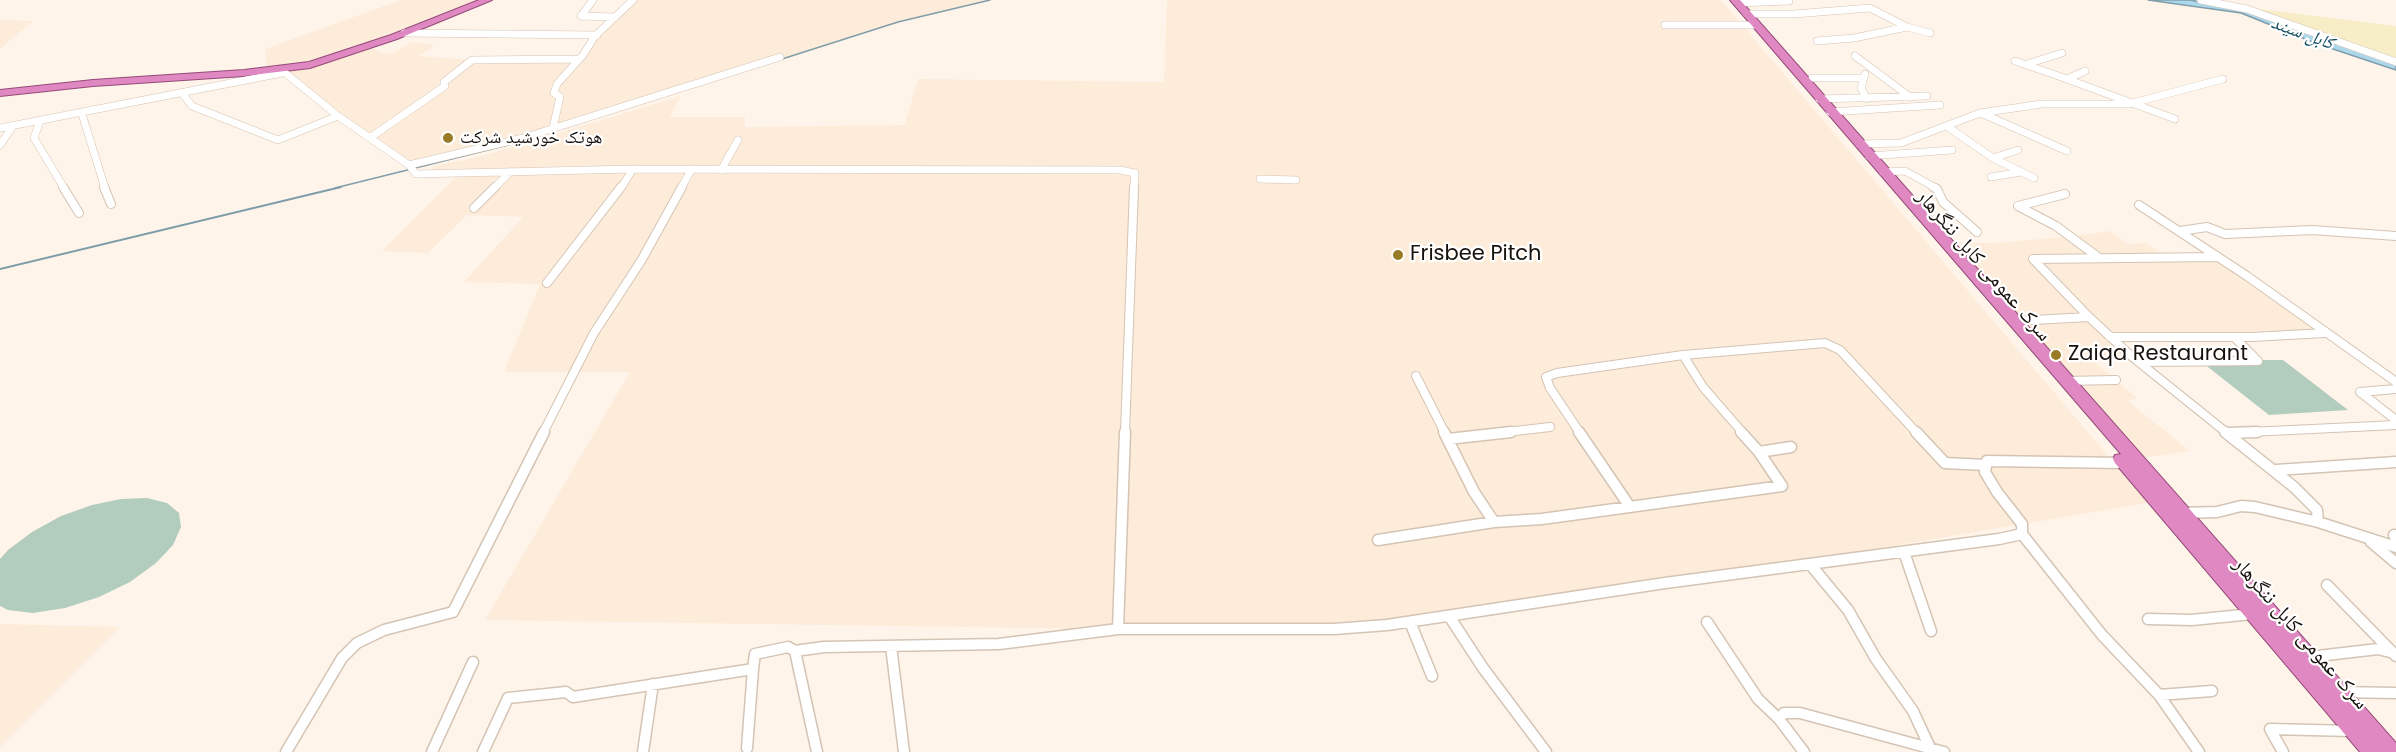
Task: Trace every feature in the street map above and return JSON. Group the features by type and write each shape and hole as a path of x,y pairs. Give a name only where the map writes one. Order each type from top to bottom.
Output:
{"highway":[{"path":"0,93 93,83 280,71 310,65 404,33 487,0"},
{"name":"سرک عمومی کابل ننگرهار","path":"1733,1 2130,461 2181,513 2391,752"},
{"name":"سرک عمومی کابل ننگرهار","path":"1750,21 2065,381 2252,614 2372,752"}],"street":[{"path":"593,0 581,16 615,17"},
{"path":"553,128 560,97 554,93 557,84 597,34 633,0"},
{"path":"2201,0 2247,9 2396,62"},
{"path":"1733,1 1789,1"},
{"path":"1665,25 1750,21 1794,14 1870,8 1907,27 1930,33"},
{"path":"1818,41 1854,38 1907,27"},
{"path":"404,33 597,34"},
{"path":"2025,64 2062,53"},
{"path":"1855,56 1910,98"},
{"path":"409,165 553,128 780,57"},
{"path":"371,137 445,86 444,82 472,60 579,59"},
{"path":"2016,60 2129,104 2175,119"},
{"path":"1868,99 1861,88 1863,78 1871,69"},
{"path":"0,128 82,114 280,71 338,116 409,165 416,174 952,168 1135,172 1118,629"},
{"path":"2067,79 2085,71"},
{"path":"1812,78 1863,78"},
{"path":"1858,144 1901,143 1980,113 2042,104 2129,104 2223,79"},
{"path":"182,93 192,106 278,140 338,116"},
{"path":"1819,99 1927,96"},
{"path":"1830,112 1940,105"},
{"path":"1980,113 2067,151"},
{"path":"82,114 98,172 111,204"},
{"path":"40,121 34,138 79,213"},
{"path":"0,145 14,126"},
{"path":"1948,127 1994,158 2034,178"},
{"path":"721,170 738,140"},
{"path":"1869,156 1952,150"},
{"path":"1994,158 2018,150"},
{"path":"547,283 573,247 611,203 633,170"},
{"path":"286,752 342,658 357,643 384,630 453,612 594,333 641,261 692,170"},
{"path":"1883,172 1905,171 1937,189 1942,202 1977,231"},
{"path":"474,208 510,172"},
{"path":"1991,177 2021,172"},
{"path":"1260,179 1296,180"},
{"path":"2065,194 2018,206 2056,226 2098,257"},
{"path":"2139,204 2396,382"},
{"path":"2180,231 2207,227 2225,234 2312,230 2396,236"},
{"path":"2218,257 2033,259 2110,337 2276,470 2317,510 2318,522"},
{"path":"2013,321 2089,317"},
{"path":"2110,337 2234,337 2325,333"},
{"path":"2139,362 2258,361 2234,337"},
{"path":"1630,507 1550,388 1546,377 1557,373 1683,355 1825,343 1840,350 1945,463 1986,465"},
{"path":"1378,540 1494,522 1542,519 1782,486 1759,452 1703,387 1683,355"},
{"path":"1416,376 1474,492 1494,522"},
{"path":"2065,381 2116,380"},
{"path":"2396,389 2360,392 2396,422"},
{"path":"2228,433 2396,422"},
{"path":"1448,439 1550,427"},
{"path":"1759,452 1791,447"},
{"path":"2130,461 1987,461 1985,472 1997,492 2022,524 2022,534 2102,635 2159,695 2199,752"},
{"path":"2276,470 2396,462"},
{"path":"2181,513 2217,512 2241,506 2255,507 2318,522 2396,547"},
{"path":"795,651 824,647 999,644 1118,629 1334,629 1410,622 2022,534"},
{"path":"2367,538 2396,563"},
{"path":"1904,552 1931,631"},
{"path":"1810,564 1848,610 1876,659 1913,711 1936,751"},
{"path":"2326,585 2395,655"},
{"path":"2148,619 2192,620 2252,614"},
{"path":"1449,616 1483,668 1545,752"},
{"path":"1410,622 1432,676"},
{"path":"1707,622 1758,699 1779,719 1804,752"},
{"path":"747,748 755,654 788,646 795,651 817,752"},
{"path":"891,646 904,752"},
{"path":"2306,657 2378,649 2395,655"},
{"path":"432,752 473,662"},
{"path":"483,752 508,698 566,692 573,697 753,669"},
{"path":"643,752 653,684"},
{"path":"2159,695 2212,691"},
{"path":"2337,692 2396,693"},
{"path":"1779,719 1784,713 1800,713 1936,751"},
{"path":"2283,752 2270,729 2354,731"}],"shaded area":[{"path":"401,0 487,0 369,47 385,54 393,53 412,42 435,45 419,56 472,60 579,59 595,36 633,0 990,0 898,22 492,150 413,169 284,72 267,71 265,49"},
{"path":"1167,0 1721,0 2148,503 1375,633 485,620 630,372 504,372 540,284 464,282 523,217 467,215 428,253 382,251 463,170 433,171 434,166 479,157 681,96 670,117 745,117 745,127 905,125 918,79 1164,82"},
{"path":"0,20 33,21 0,49"},
{"path":"2110,231 2128,244 2146,243 2166,257 2214,257 2325,333 2109,335 2131,358 2095,362 2137,398 2128,401 2190,451 2135,459 1944,243 1995,243"},
{"path":"0,624 120,627 0,747"}],"green space":[{"path":"2199,360 2283,360 2348,410 2269,415"},
{"path":"147,498 167,503 179,513 181,527 173,545 156,563 130,582 99,597 65,608 33,613 8,610 0,606 0,559 32,532 61,516 92,505 121,499"}],"sand":[{"path":"2259,9 2396,26 2396,65 2248,11"}],"water":[{"name":"کابل سيند","path":"2148,0 2190,0 2248,11 2396,65 2396,70 2315,43 2241,13"}],"waterway":[{"path":"782,59 898,22 990,0"},
{"path":"335,188 516,143"},
{"path":"0,269 341,187"}],"place":[{"name":"هوتک خورشید شرکت","path":"448,138"},
{"name":"Frisbee Pitch","path":"1398,255"},
{"name":"Zaiqa Restaurant","path":"2056,355"}]}
